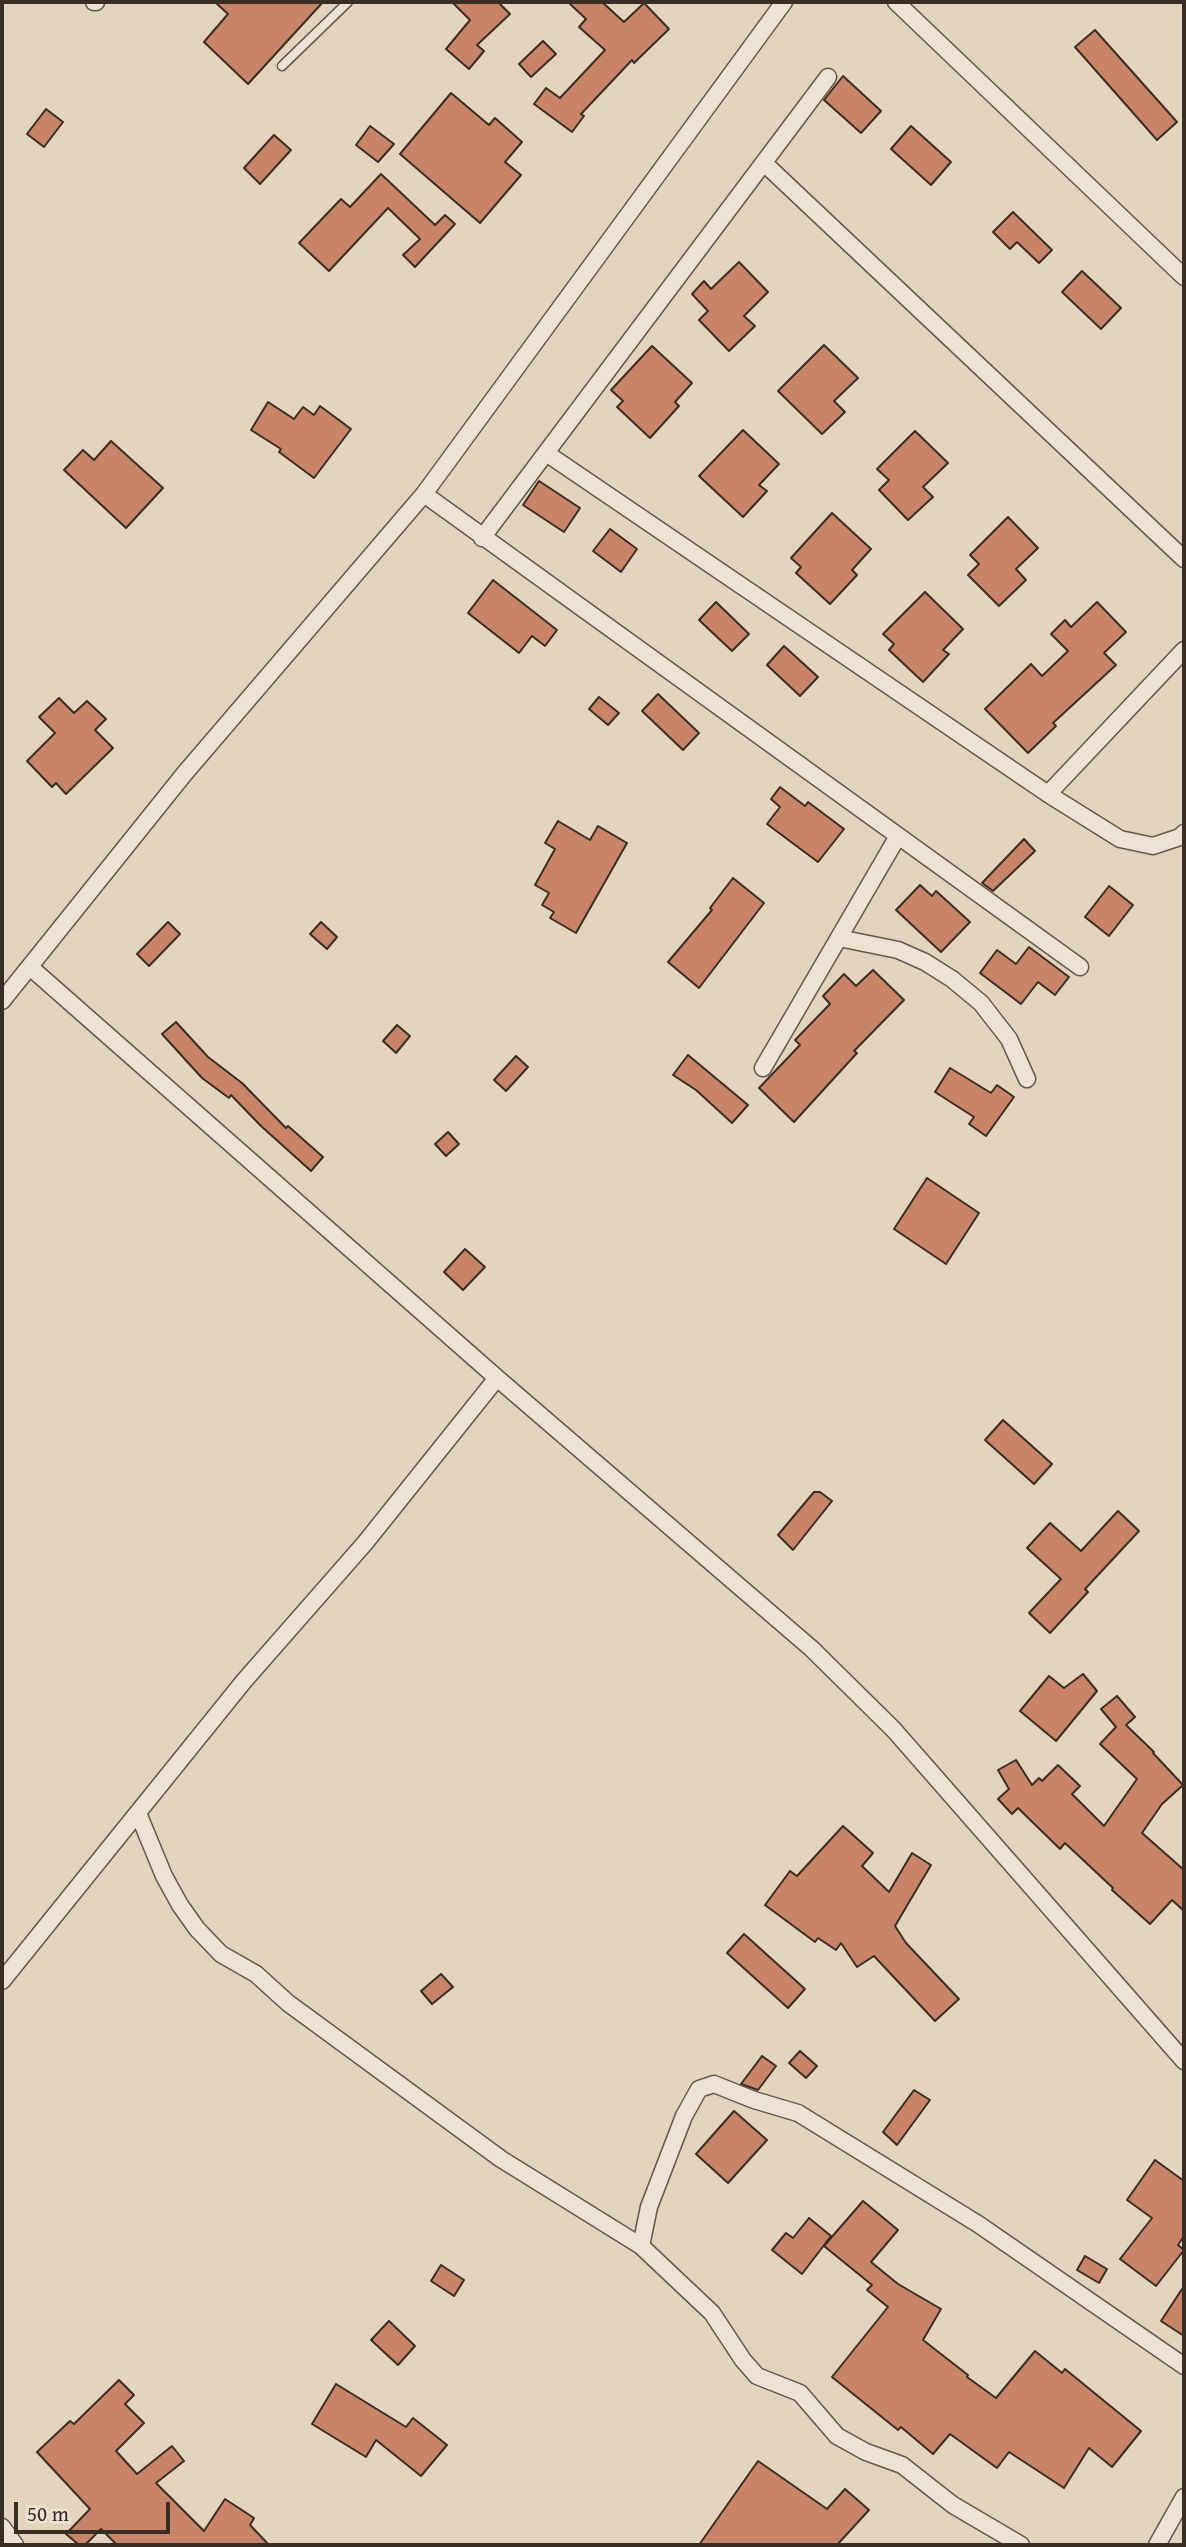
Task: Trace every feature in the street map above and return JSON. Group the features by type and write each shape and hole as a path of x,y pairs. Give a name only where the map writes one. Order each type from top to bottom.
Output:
{"street":[{"path":"2,1001 185,773 424,494 784,2"},
{"path":"896,2 1184,277"},
{"path":"482,538 828,77"},
{"path":"764,163 1184,559"},
{"path":"546,453 1048,794 1120,838 1153,846 1180,837 1184,833"},
{"path":"424,494 1080,967"},
{"path":"1048,794 1184,650"},
{"path":"763,1068 898,836"},
{"path":"839,938 898,950 925,962 952,979 981,1003 1009,1039 1027,1079"},
{"path":"30,967 497,1378 812,1649 894,1730 1184,2061"},
{"path":"2,1981 244,1681 365,1543 497,1378"},
{"path":"138,1813 164,1876 180,1905 221,1954 256,1974 288,2003 501,2159 641,2246 712,2313 757,2376 800,2393 837,2436 866,2452 902,2465 953,2504 1021,2545"},
{"path":"641,2246 649,2207 684,2116 699,2089 714,2084 798,2113 978,2224 1184,2366"},
{"path":"1157,2545 1184,2497"},
{"path":"2,2526 15,2545"}],"lane":[{"path":"282,66 348,2"}],"building":[{"path":"215,2 323,2 248,84 204,42 228,14"},
{"path":"452,2 498,2 510,14 477,45 484,51 469,69 446,49 470,20"},
{"path":"568,2 602,2 624,22 644,3 669,29 634,63 632,60 581,114 584,116 572,132 534,104 546,88 560,98 605,50 579,27 586,19"},
{"path":"1095,30 1177,122 1157,140 1075,47"},
{"path":"543,41 556,54 531,77 519,64"},
{"path":"843,76 881,111 861,133 824,100"},
{"path":"451,93 489,125 495,118 522,142 505,162 521,175 480,223 400,154"},
{"path":"46,109 63,122 44,147 27,134"},
{"path":"370,126 394,144 378,162 356,145"},
{"path":"911,126 951,162 931,185 891,149"},
{"path":"274,135 291,150 260,184 244,168"},
{"path":"381,174 435,225 445,215 455,224 415,267 403,255 420,239 388,208 329,271 299,243 341,199 350,207"},
{"path":"1013,212 1052,250 1039,263 1017,242 1010,249 993,232"},
{"path":"739,262 768,292 744,316 755,326 729,351 699,320 708,311 692,294 704,281 711,289"},
{"path":"1082,271 1121,308 1101,329 1062,292"},
{"path":"824,345 858,378 834,401 845,412 822,434 778,391"},
{"path":"652,346 692,383 675,402 679,406 650,438 617,407 623,401 611,390"},
{"path":"268,402 294,419 303,407 314,415 320,406 351,429 314,478 279,452 281,449 251,430"},
{"path":"743,430 779,464 759,485 767,491 743,517 699,476"},
{"path":"915,431 948,463 923,487 933,497 908,520 879,490 889,480 877,469"},
{"path":"111,441 163,488 126,528 64,470 83,450 94,460"},
{"path":"539,481 580,508 564,532 523,505"},
{"path":"832,513 871,549 852,570 857,575 830,604 796,573 801,567 791,558"},
{"path":"1008,517 1038,548 1016,569 1026,580 999,606 968,575 979,564 970,555"},
{"path":"610,529 637,549 621,572 593,551"},
{"path":"493,580 557,630 545,646 532,636 519,653 468,613"},
{"path":"925,592 963,629 943,650 949,654 923,682 889,650 894,644 883,634"},
{"path":"716,602 749,634 732,651 699,620"},
{"path":"1097,602 1126,632 1104,653 1116,665 1053,723 1056,726 1028,753 985,709 1031,664 1042,676 1068,651 1051,634 1065,620 1071,627"},
{"path":"784,646 818,677 800,696 767,665"},
{"path":"658,694 699,733 683,750 642,711"},
{"path":"599,697 619,713 608,725 589,709"},
{"path":"59,698 74,713 87,701 106,719 95,730 113,748 66,794 56,783 52,787 27,761 55,733 39,717"},
{"path":"780,787 805,806 808,802 844,829 818,862 767,824 780,807 771,799"},
{"path":"558,821 590,840 598,826 627,843 576,933 550,918 554,912 542,905 549,893 535,885 555,849 545,843"},
{"path":"1024,839 1035,851 993,891 982,883"},
{"path":"733,878 764,903 699,988 668,962 712,910 710,908"},
{"path":"920,885 932,896 936,891 970,922 941,952 896,910"},
{"path":"1109,886 1133,905 1109,936 1085,917"},
{"path":"168,922 180,934 149,966 137,954"},
{"path":"321,922 337,937 327,949 310,934"},
{"path":"1029,947 1069,977 1055,995 1038,982 1021,1004 980,973 997,950 1016,964"},
{"path":"873,970 904,1000 854,1051 857,1053 794,1122 759,1088 800,1045 795,1040 830,1004 823,996 844,974 856,986"},
{"path":"176,1022 208,1057 242,1083 286,1128 288,1126 323,1157 311,1171 231,1095 229,1098 202,1078 162,1034"},
{"path":"397,1025 410,1036 396,1053 383,1041"},
{"path":"688,1055 748,1105 732,1123 696,1090 673,1075"},
{"path":"516,1056 528,1067 506,1091 494,1080"},
{"path":"950,1068 991,1093 997,1085 1014,1097 986,1136 969,1124 974,1117 935,1092"},
{"path":"448,1132 459,1144 446,1156 435,1144"},
{"path":"927,1178 979,1213 946,1264 894,1229"},
{"path":"465,1249 485,1267 463,1290 444,1272"},
{"path":"1003,1420 1052,1464 1034,1484 985,1440"},
{"path":"814,1492 820,1492 832,1501 793,1550 778,1535"},
{"path":"1118,1511 1139,1531 1085,1589 1088,1592 1050,1633 1029,1613 1061,1579 1027,1548 1050,1523 1081,1551"},
{"path":"1083,1674 1097,1691 1056,1741 1020,1711 1049,1676 1064,1688"},
{"path":"1117,1696 1135,1717 1126,1725 1183,1785 1162,1804 1142,1833 1184,1870 1184,1911 1172,1900 1150,1924 1065,1843 1060,1849 1018,1808 1012,1814 998,1799 1009,1789 998,1770 1016,1760 1032,1785 1039,1778 1042,1781 1058,1765 1080,1786 1072,1794 1104,1826 1137,1779 1100,1744 1116,1727 1101,1709"},
{"path":"843,1826 873,1853 862,1866 889,1892 912,1853 931,1865 895,1926 906,1943 959,1999 935,2021 874,1956 857,1967 841,1943 836,1950 818,1938 815,1942 765,1905 790,1871 797,1876"},
{"path":"744,1934 805,1989 788,2008 727,1953"},
{"path":"441,1974 453,1987 432,2004 421,1991"},
{"path":"800,2051 817,2066 806,2078 789,2063"},
{"path":"762,2056 776,2066 758,2090 741,2084"},
{"path":"914,2090 930,2100 897,2145 883,2132"},
{"path":"734,2111 767,2140 728,2183 696,2154"},
{"path":"1155,2160 1184,2181 1184,2236 1178,2245 1184,2250 1156,2286 1120,2259 1152,2218 1127,2200"},
{"path":"863,2201 898,2230 871,2262 898,2284 941,2309 923,2340 996,2398 1035,2351 1062,2373 1065,2369 1141,2431 1112,2467 1089,2448 1064,2488 1009,2452 997,2468 950,2434 933,2454 901,2427 898,2430 832,2377 888,2307 867,2290 872,2285 824,2246"},
{"path":"809,2218 831,2236 802,2274 772,2250 786,2233 793,2238"},
{"path":"1085,2256 1107,2269 1099,2283 1077,2270"},
{"path":"441,2265 464,2280 454,2296 431,2281"},
{"path":"1184,2286 1184,2336 1161,2321"},
{"path":"389,2321 415,2346 398,2365 371,2340"},
{"path":"119,2380 134,2395 125,2404 144,2423 116,2451 137,2474 172,2446 184,2461 156,2483 204,2531 225,2499 254,2518 250,2525 269,2545 117,2545 101,2529 85,2545 79,2545 66,2534 90,2509 37,2452 70,2421 74,2424"},
{"path":"336,2384 406,2427 413,2418 447,2445 421,2476 376,2440 366,2457 312,2424"},
{"path":"758,2461 827,2509 845,2489 869,2510 837,2545 699,2545"}]}
